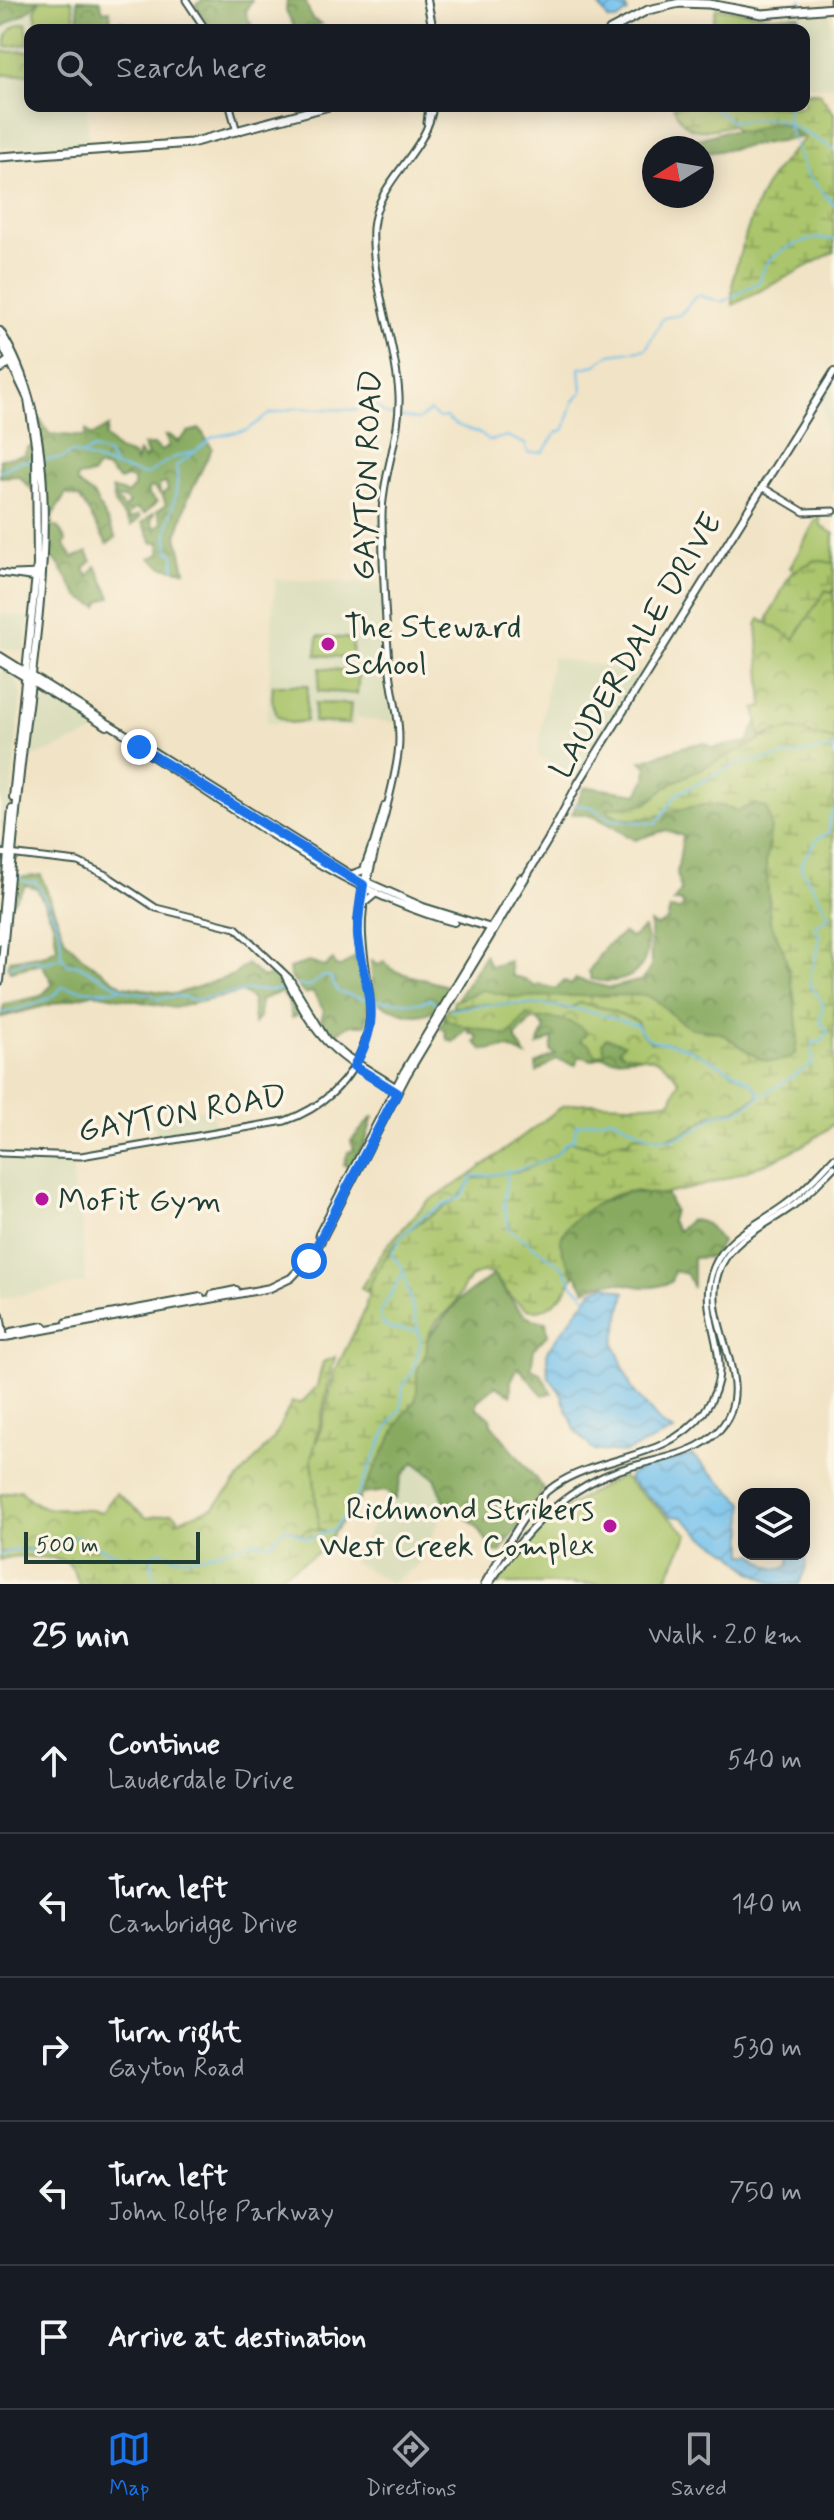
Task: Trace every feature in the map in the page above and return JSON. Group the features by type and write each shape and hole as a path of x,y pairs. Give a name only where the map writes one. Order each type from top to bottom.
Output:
{"main road":[{"path":"427,0 430,24"},
{"path":"620,24 651,5 692,3 762,14 834,8"},
{"path":"237,130 295,112"},
{"path":"0,155 188,139 306,112"},
{"path":"0,331 30,391 39,433 39,576 32,662 24,692 0,981"},
{"path":"0,340 14,359"},
{"name":"LAUDERDALE DRIVE","path":"396,1090 834,364"},
{"name":"LAUDERDALE DRIVE","path":"763,483 834,372"},
{"path":"20,753 28,702 28,651 39,576"},
{"path":"8,661 20,660 28,651"},
{"path":"0,656 48,692 365,884 491,930"},
{"path":"0,662 43,682 378,893 476,928 491,930"},
{"path":"32,662 43,682"},
{"path":"15,671 24,692"},
{"path":"28,702 38,692 48,692"},
{"path":"351,875 364,870 372,847"},
{"path":"0,941 11,854"},
{"path":"364,903 378,893"},
{"path":"476,928 482,941"},
{"name":"LAUDERDALE DRIVE","path":"2,1336 281,1284 303,1268 314,1254 396,1090 491,930"},
{"path":"0,1315 2,1336"}],"street":[{"path":"186,0 202,24"},
{"path":"232,112 237,130"},
{"name":"GAYTON ROAD","path":"0,1153 81,1156 263,1127 295,1118 320,1104 355,1064 370,1019 362,926 365,884 389,795 400,730 390,669 382,519 384,483 399,401 391,334 373,239 383,194 416,150 430,112"},
{"path":"0,368 14,359"},
{"path":"763,483 800,509 811,513 834,511"},
{"path":"0,573 39,576"},
{"name":"GAYTON ROAD","path":"368,975 358,934 372,847 389,795"},
{"path":"0,853 78,862 106,875 156,908 230,925 246,934 283,972 316,1033 355,1064 396,1090"},
{"path":"486,1584 539,1499 551,1488 674,1439 703,1412 715,1392 721,1367 708,1299 711,1278 720,1256 740,1234 798,1195 834,1158"},
{"path":"486,1584 527,1532 573,1494 613,1472 701,1445 723,1426 732,1406 734,1387 714,1307 714,1285 720,1267 737,1243 796,1203 834,1167"}],"shaded area":[{"path":"0,0 80,0 82,24 24,24 24,112 87,112 89,143 0,148"},
{"path":"803,14 830,14 834,86 810,85 810,24 803,24"},
{"path":"834,374 834,503 821,396"},
{"name":"The Steward School","path":"275,579 382,584 385,661 394,723 355,718 354,727 267,723"},
{"path":"0,614 29,617 25,651 0,648"},
{"path":"552,657 644,673 579,779 537,755"},
{"path":"0,666 13,674 21,693 7,836 0,825"},
{"path":"47,695 104,729 26,760 33,701"},
{"path":"212,1108 216,1133 157,1143 153,1118"},
{"path":"0,1156 72,1160 75,1201 82,1220 85,1283 0,1299"},
{"path":"406,1459 436,1476 446,1505 419,1565 391,1583 353,1562"}],"green space":[{"path":"0,0 38,0 32,9 0,29"},
{"path":"40,0 72,0 75,20 37,23 35,11"},
{"path":"77,0 100,1 103,11 110,10 111,23 123,21 126,24 79,24"},
{"path":"203,0 252,0 246,16 252,24 208,24 195,5"},
{"path":"287,0 305,0 312,19 322,24 293,24 286,11"},
{"path":"716,8 770,16 799,15 800,24 712,24"},
{"path":"26,23 24,45 6,47 10,30"},
{"path":"24,51 24,74 0,75 0,52"},
{"path":"810,92 818,92 834,113 834,252 733,305 735,270 758,202 772,176 805,138 776,123 749,131 737,131 731,125 696,130 676,112 810,112"},
{"path":"777,121 810,136 714,152 714,136 708,136 725,131 751,131 764,122"},
{"path":"39,417 49,434 85,437 86,430 91,436 108,427 105,437 118,450 133,455 136,462 139,452 144,458 148,456 143,445 155,445 161,451 169,446 165,436 170,435 178,442 188,432 200,429 212,448 188,498 177,535 185,571 163,567 150,558 160,554 160,542 153,543 142,523 154,513 151,522 156,529 162,522 157,511 166,505 162,494 168,490 166,483 159,485 160,494 153,487 148,489 148,494 157,502 144,514 136,508 128,515 129,520 138,515 140,518 131,526 114,503 118,501 124,509 129,503 124,498 114,500 112,489 127,494 134,487 134,480 127,477 119,480 106,468 97,468 92,475 77,477 77,483 94,496 116,538 107,544 80,498 66,494 52,516 53,527 58,527 66,541 64,545 73,558 87,552 92,561 84,568 88,577 96,566 111,597 101,601 98,607 79,597 57,562 44,553"},
{"path":"28,447 33,448 34,492 19,476 0,477 0,459 24,455"},
{"path":"819,514 821,526 834,534 832,593 790,568"},
{"path":"815,560 834,563 834,1123 799,1147 728,1178 662,1194 625,1192 589,1208 572,1222 562,1236 563,1251 574,1276 561,1296 542,1309 527,1309 512,1298 493,1274 479,1273 470,1278 455,1303 430,1331 426,1353 418,1367 416,1399 403,1415 359,1499 319,1552 266,1584 79,1584 71,1567 62,1560 20,1556 0,1560 2,1494 20,1490 44,1507 75,1509 88,1518 177,1540 311,1451 319,1436 335,1371 365,1310 370,1283 387,1250 426,1206 550,1125 667,1110 691,1071 553,1011 451,1015 454,1001 483,990 514,997 645,995 685,1025 722,1034 756,1057 774,1062 795,1054 798,1035 794,995 784,952 770,921 766,862 771,828 767,808 754,804 739,811 718,805 702,805 649,818 625,819 607,808 646,804 672,783 773,734 766,639 768,618 791,573"},
{"path":"826,590 832,593 834,590 834,740 792,729 761,736 755,709 763,707 757,625 760,619 794,639"},
{"path":"318,636 353,639 352,658 316,655"},
{"path":"320,668 359,672 357,694 318,691"},
{"path":"273,685 308,685 306,721 290,723 277,716 272,699"},
{"path":"315,703 351,704 349,724 314,722"},
{"path":"766,718 766,735 755,743 767,781 812,1002 795,1065 652,1056 612,1059 602,1056 592,1060 579,1056 576,1065 556,1059 537,1072 536,1064 556,1054 551,1051 553,1038 538,1045 545,1028 534,1017 515,1038 526,1056 509,1048 483,1050 475,1042 478,1040 476,1035 469,1033 469,1027 453,1042 447,1039 445,1030 439,1028 485,955 490,967 509,961 512,976 525,979 535,987 539,984 555,989 564,981 571,985 576,979 610,988 643,980 651,967 650,923 656,926 667,921 670,909 680,910 684,905 680,901 673,902 681,891 677,873 683,836 666,830 635,840 598,819 572,814 584,788 638,794 646,779 647,767 641,761 697,744 706,743 711,748 748,742 758,720"},
{"path":"41,875 65,940 84,959 123,986 176,994 234,975 247,964 263,978 277,972 290,990 299,1015 292,1018 288,1001 281,992 260,1000 259,1018 254,1024 252,999 242,992 174,1008 95,993 1,1017 4,1004 41,996 53,984 42,964 10,971 7,966 10,960 45,955 57,948 53,922 37,888 26,885 12,903 18,878"},
{"path":"644,928 646,954 636,972 616,981 591,979 589,971 605,947 624,933 631,938"},
{"path":"356,956 368,999 366,1025 349,1025 329,1038 320,1022 324,1011 313,992 304,994 290,976 289,968 309,962 325,967 333,960 335,966 341,967"},
{"path":"372,960 377,966 384,961 394,971 447,986 444,996 435,1009 421,1015 386,1007 376,998"},
{"path":"580,1003 608,1009 637,1021 641,1033 651,1042 670,1043 693,1050 753,1084 760,1095 734,1111 713,1114 684,1133 666,1138 633,1135 629,1141 614,1142 602,1149 569,1141 555,1155 526,1169 471,1179 451,1203 404,1234 366,1292 361,1288 385,1248 427,1202 468,1177 563,1106 671,1101 679,1081 667,1067 649,1058 624,1054 619,1050 624,1044 606,1038 602,1043 605,1053 596,1056 589,1044 580,1041 586,1032 568,1022 546,1018 534,1020 527,1014 508,1037 443,1017 448,1008 482,1004 548,1005 568,1009"},
{"path":"373,1116 366,1140 350,1167 344,1165 348,1152 354,1150 351,1141"},
{"path":"627,1192 667,1195 674,1210 671,1221 678,1231 690,1220 701,1222 709,1226 722,1242 713,1257 693,1258 693,1288 687,1274 674,1271 671,1282 658,1286 609,1283 585,1290 577,1276 524,1232"},
{"path":"493,1275 522,1312 546,1322 548,1334 534,1349 531,1369 540,1373 552,1393 543,1395 518,1367 511,1381 511,1395 495,1386 477,1401 477,1408 490,1417 491,1424 544,1489 500,1553 494,1552 477,1527 460,1512 447,1507 435,1478 414,1462 402,1476 396,1499 385,1491 364,1494 361,1491 414,1372 424,1342 459,1300"},
{"path":"335,1357 312,1458 319,1529 325,1532 309,1528 301,1534 286,1528 269,1544 244,1544 190,1558 162,1552 139,1558 107,1551 79,1537 59,1539 45,1552 24,1549 0,1553 0,1495 20,1490 30,1500 49,1508 102,1512 116,1493 147,1518 172,1513 178,1517 177,1521 214,1507 274,1438 292,1402 302,1403 317,1386 323,1362"},
{"name":"Richmond Strikers West Creek Complex","path":"621,1476 688,1534 664,1584 497,1584 524,1546 550,1520"}],"water":[{"path":"595,0 621,0 628,12 617,20 609,20"},
{"path":"605,1285 625,1292 614,1343 632,1389 662,1425 674,1431 624,1453 593,1450 575,1430 560,1392 548,1376 547,1351 593,1290"},
{"path":"692,1455 738,1497 738,1559 703,1536 682,1517 671,1516 628,1479 634,1470"},
{"path":"739,1560 761,1560 779,1569 789,1565 789,1560 805,1560 806,1567 799,1584 775,1584 750,1571"}],"waterway":[{"path":"801,0 801,7"},
{"path":"799,24 800,16"},
{"path":"720,112 732,122 773,118 787,123 806,173 834,205"},
{"path":"788,112 787,123 834,149"},
{"path":"401,417 418,420 430,411 439,418 446,417 456,425 479,433 489,441 507,436 525,444 528,453 543,452 556,433 565,429 573,402 582,392 580,368 596,365 610,354 646,349 663,318 680,315 697,295 722,302 759,282 766,264 788,248 807,240 834,240"},
{"path":"44,460 64,458 72,452 82,455 93,449 108,454 115,467 146,475 172,458 196,451 213,437 247,430 269,414 296,408 357,410 365,405 376,405 383,413 396,417"},
{"path":"174,568 174,554 168,551 167,539 176,489 176,466 196,451"},
{"path":"83,456 115,467"},
{"path":"0,471 21,461 32,461"},
{"path":"574,805 592,807 609,819 656,824 677,794 737,764 833,748"},
{"path":"834,748 834,758"},
{"path":"0,1555 14,1550 45,1552 59,1539 79,1537 107,1551 139,1558 162,1552 189,1558 244,1544 269,1544 286,1528 308,1539 333,1530 353,1504 388,1427 401,1408 403,1385 412,1373 421,1342 402,1266 391,1255 402,1236 423,1216 463,1195 473,1176 515,1170 555,1155 565,1144 574,1140 576,1125 611,1118 651,1137 672,1139 694,1131 716,1114 737,1112 812,1064 813,1042 822,1042 828,1031 820,1022 823,1004 809,984 820,939 815,925 829,918 800,866 818,838 829,833 829,818 834,809"},
{"path":"0,843 2,847"},
{"path":"17,876 28,883 35,881 60,932 62,956"},
{"path":"7,967 29,960 45,963 62,957 68,965 75,964 130,992 150,994 157,999 176,996 197,1000 249,990 289,990"},
{"path":"297,985 309,987 323,976 330,977 338,992 369,1000"},
{"path":"2,1013 43,1001 62,987 98,992 120,989"},
{"path":"374,1000 419,1003 430,999 440,1006"},
{"path":"450,1010 523,1004 596,1013 637,1025 652,1040 679,1045 700,1055 750,1082 761,1096"},
{"path":"507,1170 504,1205 509,1229 563,1267 574,1286 587,1297"},
{"path":"403,1273 380,1313 382,1322 390,1328 419,1332"},
{"path":"152,1557 152,1574 160,1584"}],"place":[{"name":"The Steward School","path":"328,644"},
{"name":"MoFit Gym","path":"42,1199"},
{"name":"Richmond Strikers West Creek Complex","path":"610,1526"}],"route":[{"path":"139,747 316,860 363,885 358,934 368,975 371,1012 364,1046 354,1066 397,1093 309,1261"}]}
